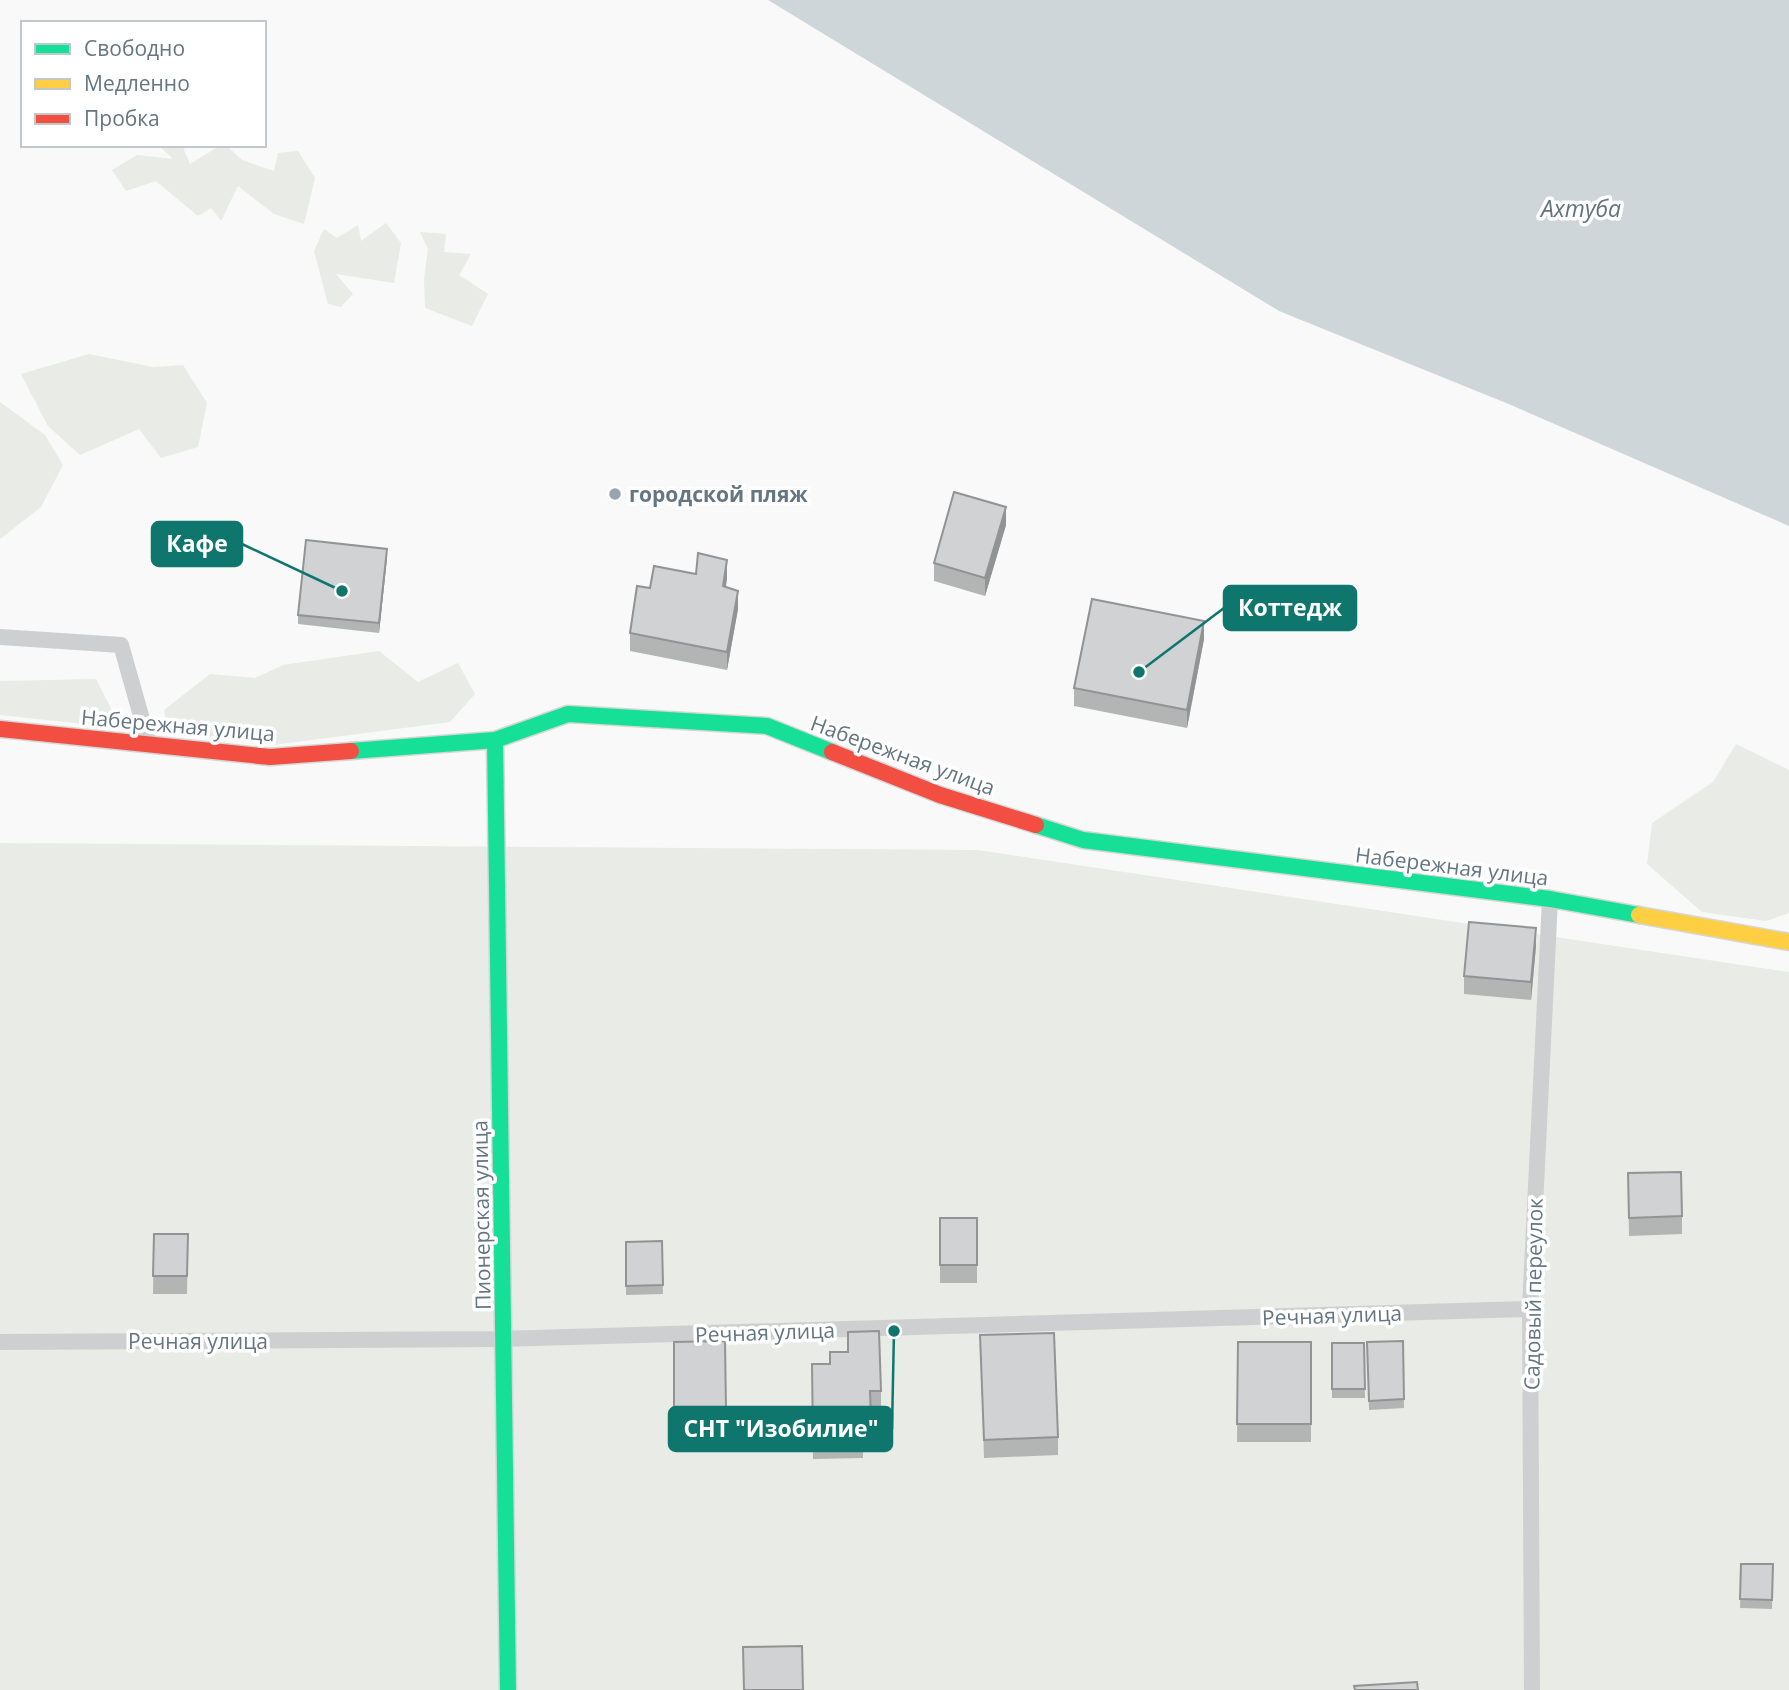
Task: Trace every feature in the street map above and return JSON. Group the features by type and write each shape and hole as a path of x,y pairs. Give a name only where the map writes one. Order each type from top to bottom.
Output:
{"street":[{"name":"Набережная улица","path":"0,729 270,757 495,740 568,714 767,726 940,795 1083,840 1550,899 1789,942"},
{"name":"Пионерская улица","path":"495,740 508,1690"}],"lane":[{"path":"0,637 121,645 149,744"},
{"name":"Садовый переулок","path":"1532,1690 1530,1309 1550,899"},
{"name":"Речная улица","path":"0,1342 503,1339 1530,1309"}],"shaded area":[{"path":"160,147 185,147 190,164 218,147 228,147 242,160 274,171 278,153 298,151 315,178 304,224 274,214 238,186 221,221 211,208 198,216 156,181 126,191 112,170 137,155 173,159"},
{"path":"386,223 401,243 394,283 336,274 353,294 341,307 328,304 314,251 324,229 337,238 358,225 361,241"},
{"path":"420,232 446,234 444,252 471,254 459,275 488,294 472,326 425,308 424,279 428,249"},
{"path":"89,354 153,367 183,365 207,403 198,447 161,458 139,429 80,455 48,426 21,374"},
{"path":"0,402 45,435 63,465 41,507 0,539"},
{"path":"379,651 418,682 458,663 475,694 450,722 273,745 168,732 164,710 210,674 255,678 283,665"},
{"path":"96,679 121,728 0,715 0,681"},
{"path":"1736,744 1789,770 1789,913 1766,921 1702,912 1647,864 1652,823 1713,782"},
{"path":"0,843 978,850 1789,972 1789,1690 0,1690"}],"water":[{"name":"Ахтуба","path":"768,0 1789,0 1789,526 1511,405 1279,311"}],"building":[{"path":"954,492 1006,507 985,578 934,563"},
{"path":"306,540 387,549 379,623 298,615"},
{"path":"698,553 727,560 723,586 738,591 727,652 630,633 637,586 650,588 654,566 696,574"},
{"path":"1092,599 1204,621 1187,710 1074,688"},
{"path":"1469,922 1536,928 1531,982 1464,976"},
{"path":"1681,1172 1682,1216 1629,1218 1628,1173"},
{"path":"940,1218 977,1218 977,1265 940,1265"},
{"path":"154,1234 188,1234 187,1276 153,1276"},
{"path":"662,1241 663,1285 626,1286 626,1242"},
{"path":"879,1331 881,1391 870,1391 871,1417 863,1418 863,1440 813,1441 812,1364 830,1364 830,1352 848,1352 848,1332"},
{"path":"1054,1333 1058,1437 984,1440 980,1335"},
{"path":"725,1341 726,1410 674,1411 674,1342"},
{"path":"1403,1341 1404,1399 1369,1401 1367,1342"},
{"path":"1238,1342 1311,1342 1311,1424 1237,1424"},
{"path":"1332,1343 1364,1343 1365,1389 1332,1389"},
{"path":"1741,1564 1773,1564 1772,1600 1740,1599"},
{"path":"802,1646 803,1690 744,1690 743,1647"},
{"path":"1417,1682 1418,1690 1355,1690 1354,1686"}],"traffic: fast":[{"path":"351,751 495,740 568,714 767,726 832,752"},
{"path":"495,740 508,1690"},
{"path":"1036,825 1083,840 1550,899 1639,915"}],"traffic: slow":[{"path":"1639,915 1789,942"}],"traffic: jam":[{"path":"0,729 270,757 351,751"},
{"path":"832,752 940,795 1036,825"}],"place":[{"name":"городской пляж","path":"615,494"},
{"name":"Кафе","path":"342,591"},
{"name":"Коттедж","path":"1139,672"},
{"name":"СНТ \"Изобилие\"","path":"894,1331"}]}
